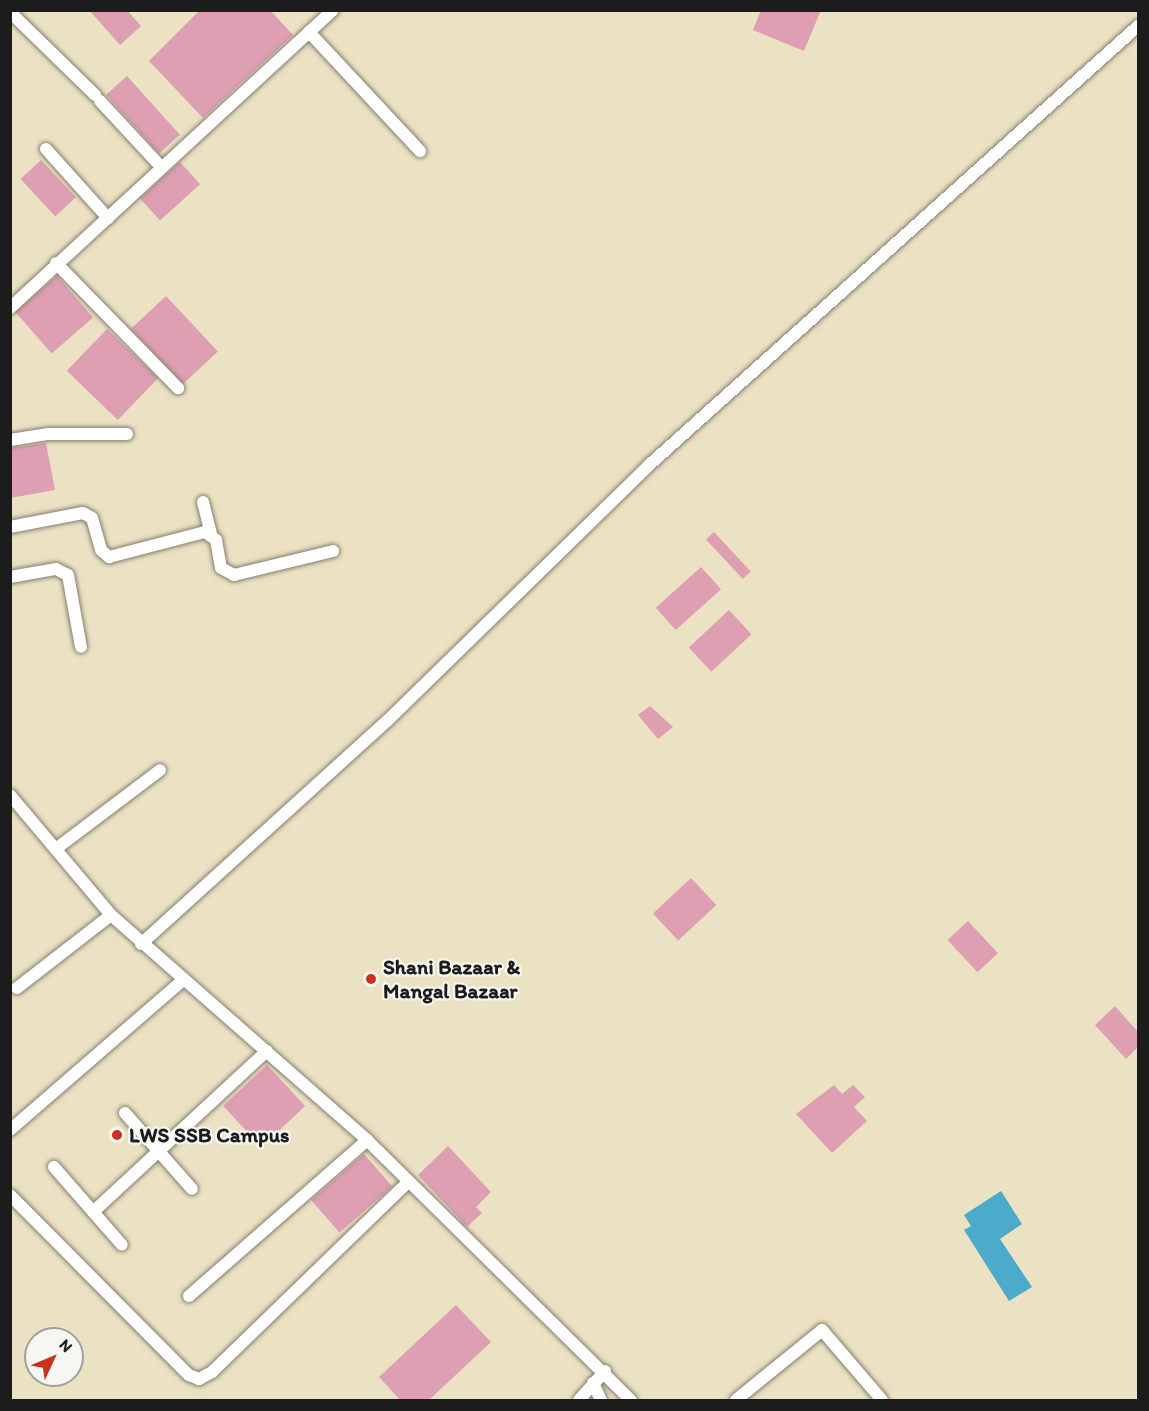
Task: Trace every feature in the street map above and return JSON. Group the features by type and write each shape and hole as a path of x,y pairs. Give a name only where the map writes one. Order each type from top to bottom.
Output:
{"street":[{"path":"10,308 56,263 108,218 333,10"},
{"path":"10,12 97,98 162,168"},
{"path":"141,944 388,720 648,466 1138,26"},
{"path":"309,32 420,150"},
{"path":"46,149 108,218"},
{"path":"56,263 178,388"},
{"path":"10,440 49,434 127,434"},
{"path":"203,502 211,534 216,540 221,568 234,575 333,551"},
{"path":"10,527 83,513 92,518 102,550 109,556 205,532 211,534"},
{"path":"10,576 56,569 68,575 81,647"},
{"path":"57,848 160,770"},
{"path":"12,798 57,848 111,915 183,981 267,1051 367,1140 605,1371 631,1401"},
{"path":"17,988 111,915"},
{"path":"10,1130 183,981"},
{"path":"93,1212 267,1051"},
{"path":"125,1113 192,1189"},
{"path":"189,1296 367,1140"},
{"path":"54,1167 123,1245"},
{"path":"10,1195 189,1375 199,1379 212,1372 408,1182"},
{"path":"736,1401 822,1330 882,1401"},
{"path":"579,1401 605,1371"},
{"path":"593,1383 601,1401"}],"water":[{"path":"1001,1191 1022,1224 1000,1239 1032,1287 1009,1301 964,1230 971,1226 964,1215"}],"building":[{"path":"89,10 127,10 141,26 120,45"},
{"path":"200,10 270,10 293,35 203,118 149,61"},
{"path":"761,10 821,10 804,51 753,30"},
{"path":"127,76 180,135 159,153 106,95"},
{"path":"41,160 76,197 55,216 21,179"},
{"path":"180,162 200,184 160,220 140,198"},
{"path":"57,276 93,318 52,354 15,312"},
{"path":"166,296 218,352 183,384 131,329"},
{"path":"107,329 158,378 118,420 67,371"},
{"path":"46,443 55,490 10,498 10,448"},
{"path":"714,532 751,571 743,579 706,540"},
{"path":"701,567 721,589 676,630 656,608"},
{"path":"729,610 752,634 711,672 689,648"},
{"path":"650,706 673,727 658,739 638,715"},
{"path":"691,878 716,905 678,941 653,913"},
{"path":"968,921 998,953 978,972 948,940"},
{"path":"1115,1006 1138,1032 1138,1047 1126,1059 1095,1025"},
{"path":"267,1065 305,1106 261,1147 223,1106"},
{"path":"834,1085 842,1094 853,1085 865,1097 854,1107 867,1121 832,1153 796,1114"},
{"path":"448,1146 491,1192 476,1207 482,1213 467,1227 418,1175"},
{"path":"364,1154 392,1186 339,1232 311,1200"},
{"path":"456,1305 491,1342 428,1401 401,1401 379,1377"}],"place":[{"name":"Shani Bazaar & Mangal Bazaar","path":"371,979"},
{"name":"LWS SSB Campus","path":"117,1135"}]}
